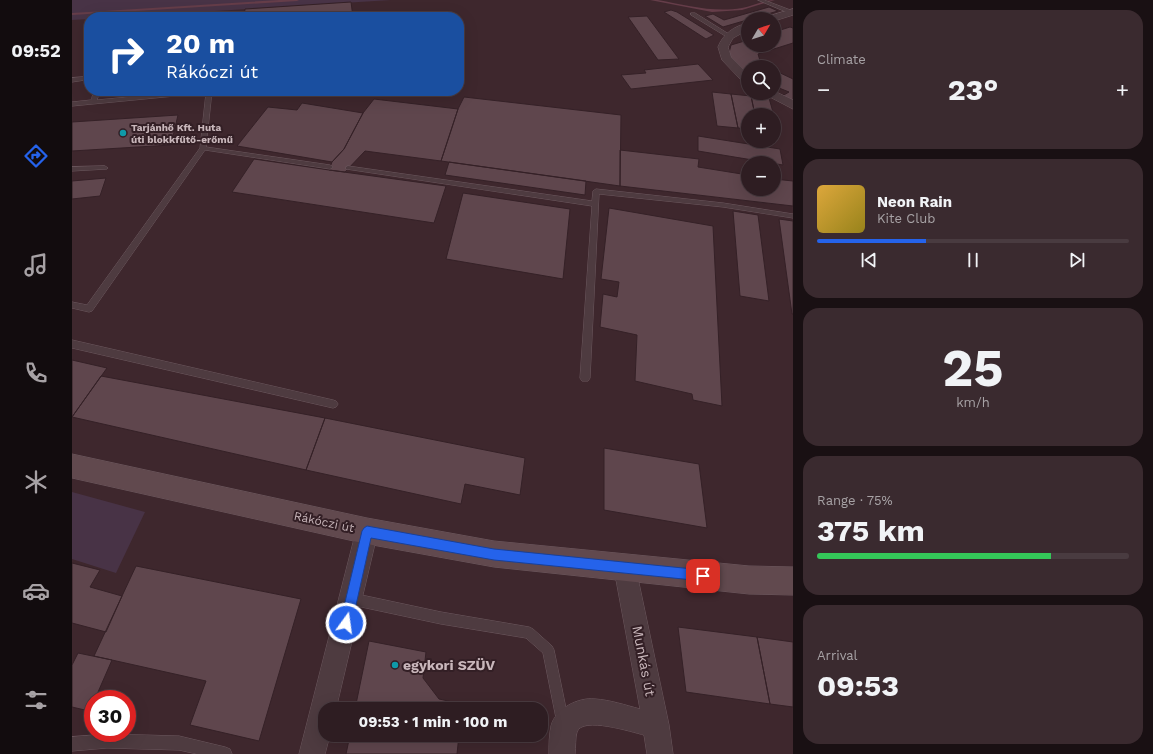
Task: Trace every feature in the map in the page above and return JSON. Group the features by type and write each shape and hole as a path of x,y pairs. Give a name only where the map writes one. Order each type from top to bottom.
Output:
{"main road":[{"name":"Rákóczi út","path":"72,466 367,531 494,554 625,569 749,580 793,581"}],"street":[{"path":"781,16 792,12"},
{"path":"741,28 729,36 724,42 724,53 731,64 741,74"},
{"path":"781,99 793,105"},
{"path":"312,754 352,599 367,531"},
{"name":"Munkás út","path":"625,569 656,725 660,754"},
{"path":"562,754 564,726 574,715 593,711 656,725"}],"lane":[{"path":"760,0 792,12"},
{"path":"692,14 729,36"},
{"path":"72,80 83,79"},
{"path":"93,102 95,96"},
{"path":"72,104 156,96"},
{"path":"72,305 89,309 203,148 208,96"},
{"path":"203,148 330,167"},
{"path":"72,169 105,168"},
{"path":"348,168 596,204"},
{"path":"585,378 596,192 723,205 793,216"},
{"path":"72,344 333,404"},
{"path":"352,599 441,618 529,633 548,650 564,726"},
{"path":"72,744 107,741 180,743 224,754"}],"shaded area":[{"path":"72,0 391,0 198,12 84,12 84,19 72,20"},
{"path":"72,492 145,512 116,573 72,559"}],"building":[{"path":"351,2 352,12 245,12 245,9"},
{"path":"769,7 778,11 775,12 752,12"},
{"path":"671,10 677,12 714,35 706,39 664,12"},
{"path":"713,14 724,20 741,15 741,22 723,27 705,16"},
{"path":"647,16 679,59 658,60 628,17"},
{"path":"790,27 793,28 793,43 781,47 781,30"},
{"path":"741,42 741,52 764,52 758,54 760,60 741,60 741,70 738,69 728,57 731,45"},
{"path":"698,64 713,80 631,89 621,75 646,73 644,70"},
{"path":"781,73 793,79 793,102 782,96 789,92 781,89"},
{"path":"712,92 731,94 738,128 717,126"},
{"path":"731,94 741,95 741,100 752,100 754,108 741,108 741,128 738,128"},
{"path":"464,97 621,115 620,186 441,161 458,109"},
{"path":"374,99 458,109 441,161 365,151 345,172 329,170 332,162 344,149 363,113"},
{"path":"752,100 770,100 772,108 754,108"},
{"path":"302,103 363,113 344,149 332,162 237,146 268,107 297,110"},
{"name":"Tarjánhő Kft. Huta úti blokkfűtő-erőmű","path":"178,115 171,145 72,151 72,122"},
{"path":"698,136 741,143 741,148 780,149 783,165 781,165 781,156 741,156 741,158 698,151"},
{"path":"620,150 699,159 698,167 741,174 741,196 781,196 781,180 793,181 793,206 620,186"},
{"path":"254,159 446,186 434,223 232,192"},
{"path":"449,162 586,181 585,195 445,175"},
{"path":"106,178 100,196 72,199 72,181"},
{"path":"463,193 570,209 563,279 446,259"},
{"path":"609,208 713,226 722,406 693,400 692,394 635,381 637,335 600,327 603,294 617,297 619,282 601,279"},
{"path":"733,211 758,215 769,301 740,296"},
{"path":"779,219 793,221 793,314 792,314"},
{"path":"72,360 107,368 72,417"},
{"path":"101,376 325,418 306,470 72,417"},
{"path":"325,418 525,458 520,495 465,484 461,504 306,470"},
{"path":"604,448 699,464 707,528 604,510"},
{"path":"72,563 100,570 90,587 122,596 106,632 72,623"},
{"path":"136,566 301,599 259,741 190,725 206,681 94,656"},
{"path":"678,627 757,637 770,704 686,692"},
{"path":"757,637 793,642 793,707 770,704"},
{"name":"egykori SZÜV","path":"369,641 426,652 423,678 439,699 453,702 356,702"},
{"path":"78,653 112,660 99,690 84,690 84,710 72,707 72,665"},
{"path":"349,742 458,742 457,754 346,754"}],"waterway":[{"path":"104,12 297,0"},
{"path":"652,0 712,11 742,9 773,0"},
{"path":"72,14 84,13"}],"place":[{"name":"Tarjánhő Kft. Huta úti blokkfűtő-erőmű","path":"123,133"},
{"name":"egykori SZÜV","path":"395,665"}],"route":[{"path":"346,623 367,531 494,554 625,569 703,576"}]}
